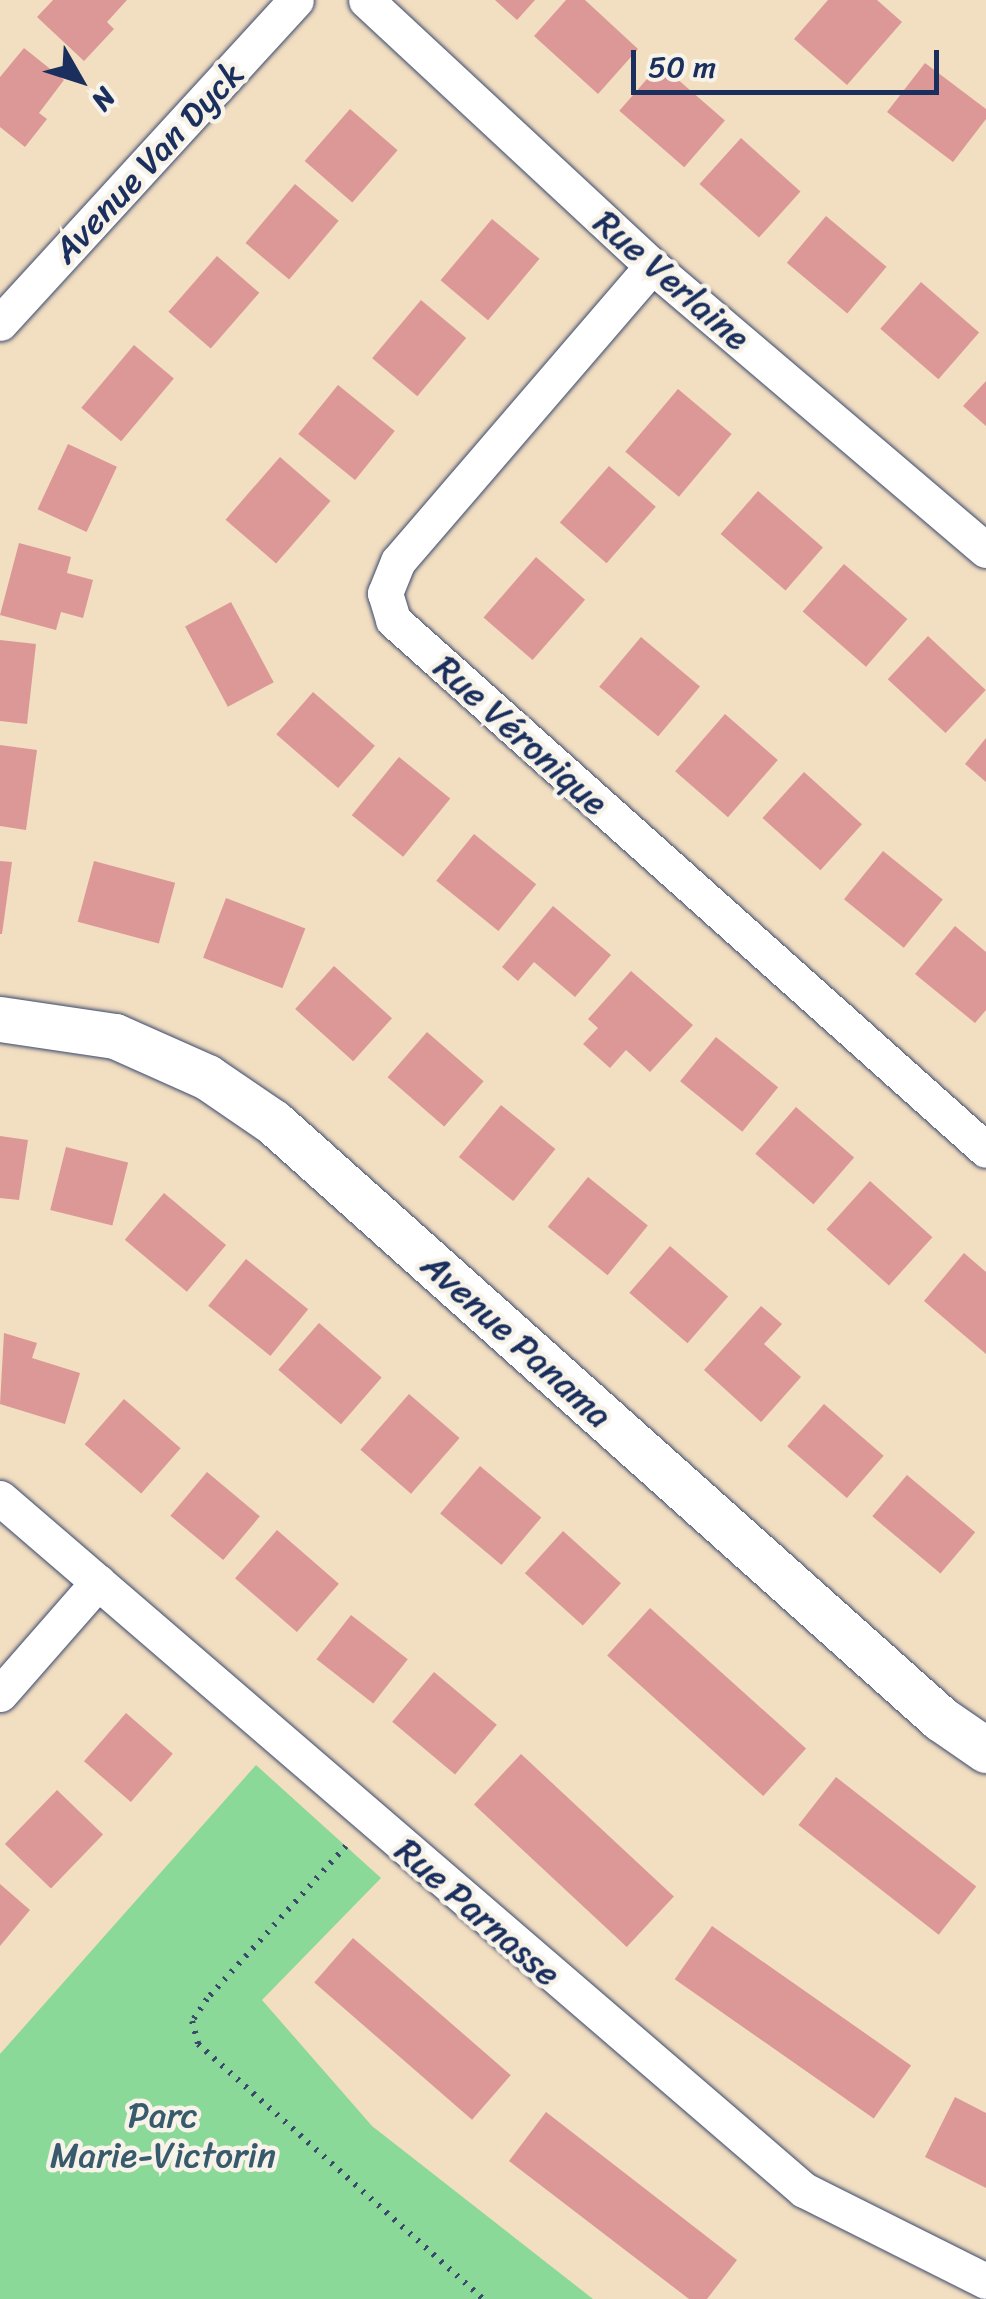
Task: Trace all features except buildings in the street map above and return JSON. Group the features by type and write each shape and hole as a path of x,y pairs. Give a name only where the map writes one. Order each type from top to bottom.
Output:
{"street":[{"name":"Avenue Van Dyck","path":"0,323 296,0"},
{"name":"Rue Verlaine","path":"366,0 652,266 986,550"},
{"name":"Rue Véronique","path":"652,266 398,561 385,594 392,620 986,1150"},
{"name":"Avenue Panama","path":"0,1019 115,1036 207,1077 274,1122 926,1706 986,1750"},
{"name":"Rue Parnasse","path":"0,1498 804,2190 986,2281"},
{"path":"0,1694 98,1582"}],"path":[{"path":"370,1820 192,2022 198,2044 376,2210 484,2299"},
{"path":"375,2222 376,2210"}],"green space":[{"name":"Parc Marie-Victorin","path":"256,1765 381,1878 262,2000 372,2126 593,2299 0,2299 0,2054"}]}
